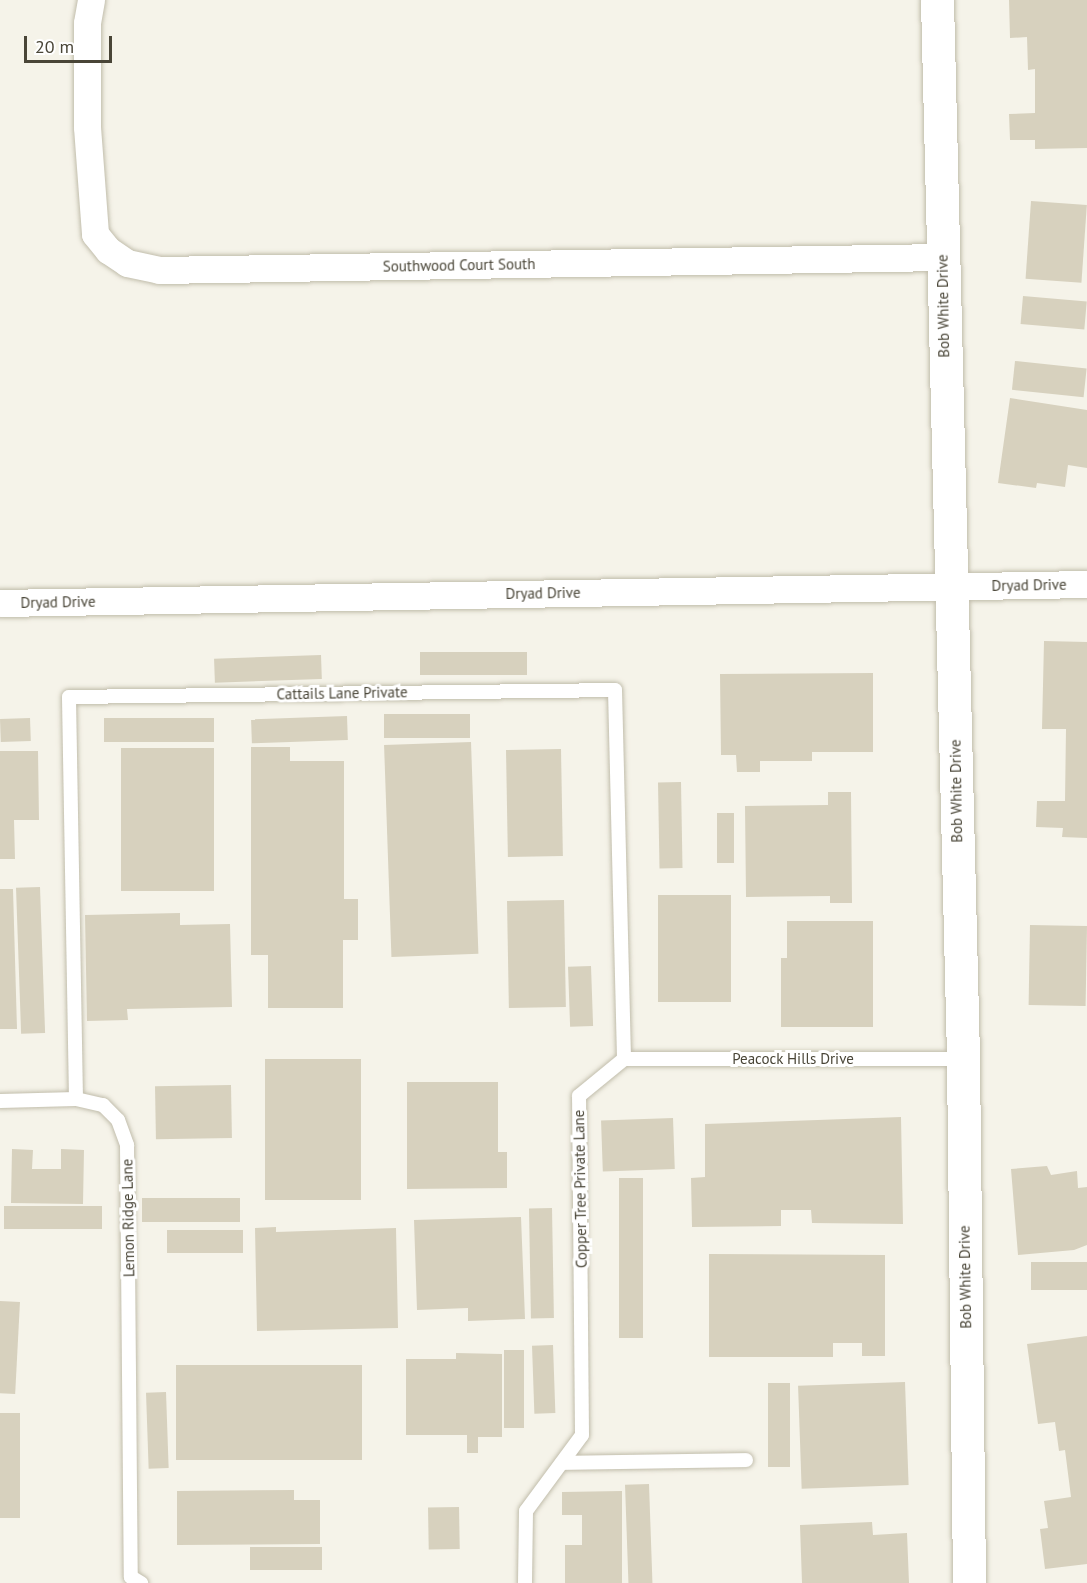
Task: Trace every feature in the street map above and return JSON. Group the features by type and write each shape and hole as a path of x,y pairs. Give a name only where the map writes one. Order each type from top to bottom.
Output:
{"street":[{"name":"Southwood Court South","path":"91,0 87,23 87,127 95,234 108,250 127,263 159,270 942,257"},
{"name":"Bob White Drive","path":"938,0 942,257 963,1059 969,1583"},
{"name":"Dryad Drive","path":"0,603 1087,584"}],"lane":[{"name":"Cattails Lane Private","path":"76,1099 69,697 615,690 624,1059"},
{"name":"Peacock Hills Drive","path":"624,1059 963,1059"},
{"name":"Copper Tree Private Lane","path":"525,1583 526,1511 582,1435 579,1096 624,1059"},
{"path":"0,1101 76,1099"},
{"name":"Lemon Ridge Lane","path":"76,1099 103,1105 118,1120 127,1145 131,1577 141,1583"},
{"path":"562,1463 746,1461"}],"building":[{"path":"1009,0 1087,0 1087,148 1035,149 1035,140 1010,140 1009,114 1035,113 1035,69 1028,70 1027,37 1010,38"},
{"path":"1031,201 1087,205 1081,283 1026,279"},
{"path":"1023,296 1087,302 1084,329 1021,324"},
{"path":"1015,361 1087,369 1084,397 1012,390"},
{"path":"1010,398 1087,410 1087,468 1068,465 1065,487 1037,483 1036,488 998,483"},
{"path":"1044,641 1087,642 1087,838 1062,837 1063,828 1036,827 1037,801 1065,801 1066,729 1042,729"},
{"path":"420,652 527,652 527,675 420,675"},
{"path":"321,655 322,679 215,683 214,659"},
{"path":"873,673 873,752 812,752 812,761 760,761 760,772 737,772 736,755 721,755 720,674"},
{"path":"384,714 470,714 470,738 384,738"},
{"path":"347,716 348,740 252,743 251,719"},
{"path":"30,718 31,741 1,742 0,719"},
{"path":"104,718 214,718 214,742 104,742"},
{"path":"471,742 478,954 391,957 384,745"},
{"path":"251,747 290,747 290,761 344,761 344,899 358,899 358,940 343,940 343,1008 268,1008 268,955 251,955"},
{"path":"121,748 214,748 214,891 121,891"},
{"path":"561,749 563,856 508,857 506,750"},
{"path":"0,751 38,751 39,820 14,820 15,859 0,859"},
{"path":"658,782 681,782 683,868 660,868"},
{"path":"828,792 851,792 852,903 830,903 830,896 746,897 745,806 828,805"},
{"path":"717,813 734,813 734,863 717,863"},
{"path":"40,887 45,1033 21,1034 16,888"},
{"path":"0,889 13,889 17,1029 0,1029"},
{"path":"658,895 731,895 731,1002 658,1002"},
{"path":"564,900 566,1007 509,1008 507,901"},
{"path":"180,913 180,925 230,924 232,1007 127,1009 128,1020 87,1021 85,915"},
{"path":"787,921 873,921 873,1027 781,1027 781,958 787,958"},
{"path":"1030,925 1087,926 1086,1006 1029,1005"},
{"path":"591,966 593,1026 570,1027 568,967"},
{"path":"265,1059 361,1059 361,1200 265,1200"},
{"path":"407,1082 498,1082 498,1152 507,1152 507,1188 407,1189"},
{"path":"231,1085 232,1138 156,1139 155,1086"},
{"path":"901,1117 903,1224 812,1223 811,1210 781,1210 781,1226 692,1227 691,1178 705,1177 705,1124"},
{"path":"673,1118 675,1169 603,1171 601,1121"},
{"path":"12,1149 33,1150 32,1169 61,1169 61,1149 84,1150 83,1204 11,1203"},
{"path":"1047,1166 1051,1175 1077,1171 1078,1188 1087,1187 1087,1245 1074,1250 1018,1255 1011,1169"},
{"path":"619,1178 643,1178 643,1338 619,1338"},
{"path":"142,1198 240,1198 240,1222 142,1222"},
{"path":"4,1206 102,1206 102,1229 4,1229"},
{"path":"529,1208 552,1208 554,1318 531,1318"},
{"path":"521,1217 525,1319 468,1321 468,1308 417,1310 414,1220"},
{"path":"276,1227 276,1232 396,1228 398,1328 257,1331 255,1228"},
{"path":"167,1230 243,1230 243,1253 167,1253"},
{"path":"709,1254 885,1255 885,1356 862,1356 862,1343 833,1343 833,1357 709,1357"},
{"path":"1031,1262 1087,1262 1087,1290 1031,1290"},
{"path":"0,1301 20,1302 15,1394 0,1393"},
{"path":"1087,1336 1087,1564 1045,1569 1040,1529 1048,1528 1044,1501 1071,1497 1065,1450 1059,1451 1055,1422 1038,1424 1027,1344"},
{"path":"553,1345 555,1413 534,1414 532,1346"},
{"path":"504,1350 524,1350 524,1428 504,1428"},
{"path":"456,1353 502,1354 502,1437 478,1437 478,1453 467,1453 467,1435 406,1435 406,1359 456,1359"},
{"path":"176,1365 362,1365 362,1460 176,1460"},
{"path":"905,1382 909,1485 802,1489 798,1386"},
{"path":"768,1383 790,1383 790,1467 768,1467"},
{"path":"166,1392 169,1468 149,1469 146,1393"},
{"path":"0,1413 20,1413 20,1518 0,1518"},
{"path":"649,1484 652,1583 628,1583 625,1485"},
{"path":"294,1490 294,1500 320,1500 320,1544 177,1545 177,1491"},
{"path":"622,1491 622,1583 565,1583 565,1545 582,1545 582,1515 562,1515 562,1492"},
{"path":"459,1507 460,1549 429,1550 428,1508"},
{"path":"872,1522 873,1535 907,1533 909,1583 802,1583 800,1525"},
{"path":"250,1547 322,1547 322,1570 250,1570"}]}
